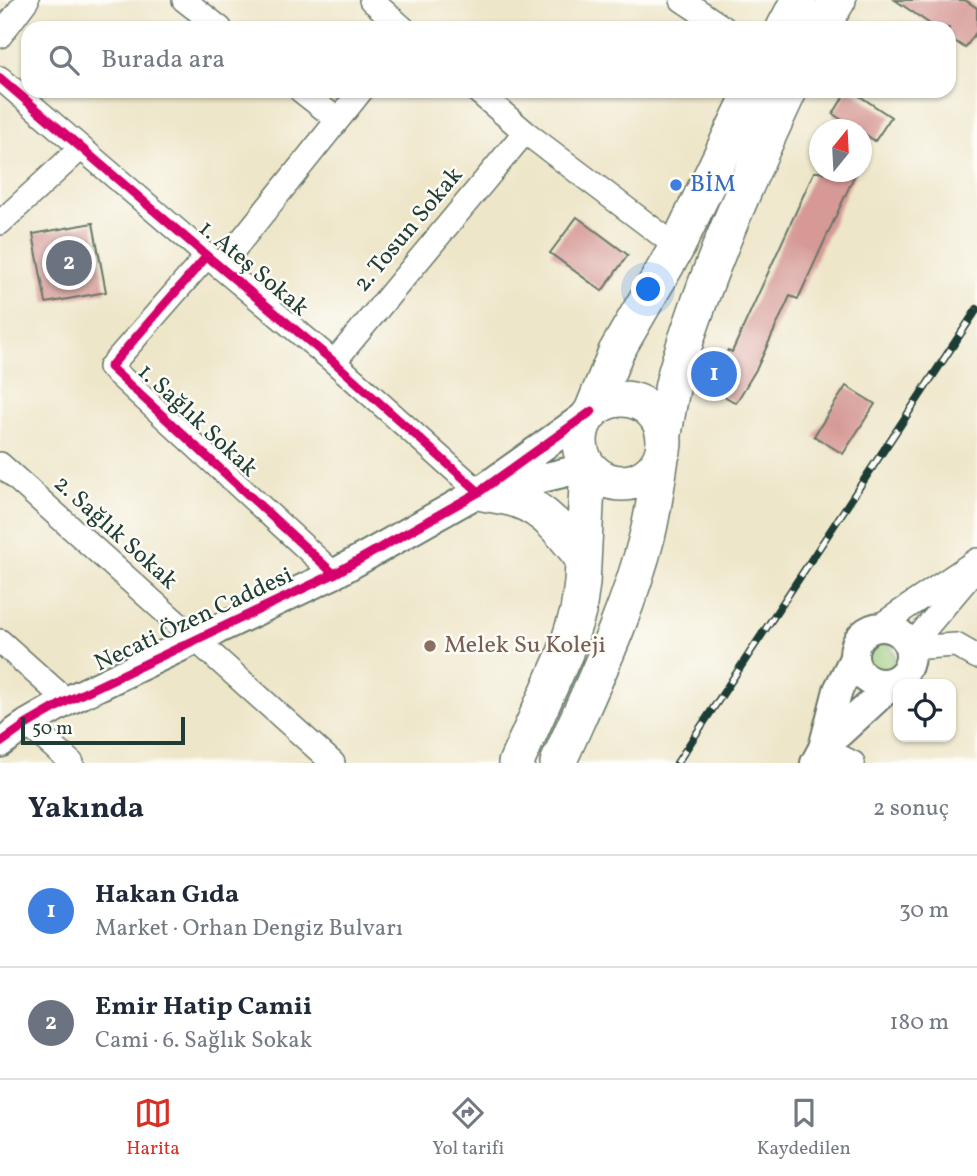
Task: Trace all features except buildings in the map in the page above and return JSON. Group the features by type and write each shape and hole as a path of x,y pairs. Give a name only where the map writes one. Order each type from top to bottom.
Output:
{"main road":[{"path":"788,21 799,0"},
{"path":"825,21 838,0"},
{"path":"592,411 616,352 677,247 749,98"},
{"path":"558,763 627,602 648,531 677,368 708,274 786,98"},
{"path":"629,399 652,411 660,422 662,446 653,471 641,479 627,483 612,482 599,477 588,467 579,444 580,432 584,420 602,403 629,399"},
{"path":"516,763 565,653 578,612 588,467"},
{"path":"479,492 517,500 536,510 557,527 583,559"}],"street":[{"path":"0,36 27,0"},
{"path":"184,0 211,21"},
{"path":"371,0 395,21"},
{"path":"682,0 714,21"},
{"name":"1. Ateş Sokak","path":"0,78 21,96"},
{"name":"1. Ateş Sokak","path":"23,98 334,362 479,492"},
{"path":"310,98 338,120"},
{"path":"214,262 355,98"},
{"path":"485,98 525,132 677,247"},
{"name":"2. Tosun Sokak","path":"334,362 525,132"},
{"path":"0,223 80,148"},
{"name":"1. Sağlık Sokak","path":"214,262 110,367 334,574"},
{"path":"479,492 592,411"},
{"name":"2. Sağlık Sokak","path":"0,464 332,763"},
{"path":"479,492 588,467"},
{"name":"Necati Özen Caddesi","path":"0,743 66,701 334,574 479,492"},
{"path":"819,755 838,690 854,658 859,640 864,634 977,560"},
{"path":"909,649 977,568"},
{"path":"819,755 904,672 909,661 907,642 898,632 878,627"},
{"path":"0,641 66,701"},
{"path":"909,649 956,645 977,657"},
{"path":"854,658 856,666 867,679 884,683 900,677"},
{"path":"27,724 72,763"},
{"path":"819,755 853,763"}],"green space":[{"path":"881,643 891,647 895,657 891,667 881,671 871,667 867,657 871,647"}],"railway":[{"path":"677,763 977,309"}],"cycle path":[{"path":"0,78 21,96"},
{"path":"23,98 334,362 479,492"},
{"path":"207,256 110,367 334,574"},
{"path":"0,743 67,701 334,574 479,492 592,411"}],"place":[{"name":"BİM","path":"676,185"},
{"name":"Emir Hatip Camii","path":"69,263"},
{"name":"Hakan Gıda","path":"714,374"},
{"name":"Melek Su Koleji","path":"430,646"}]}
